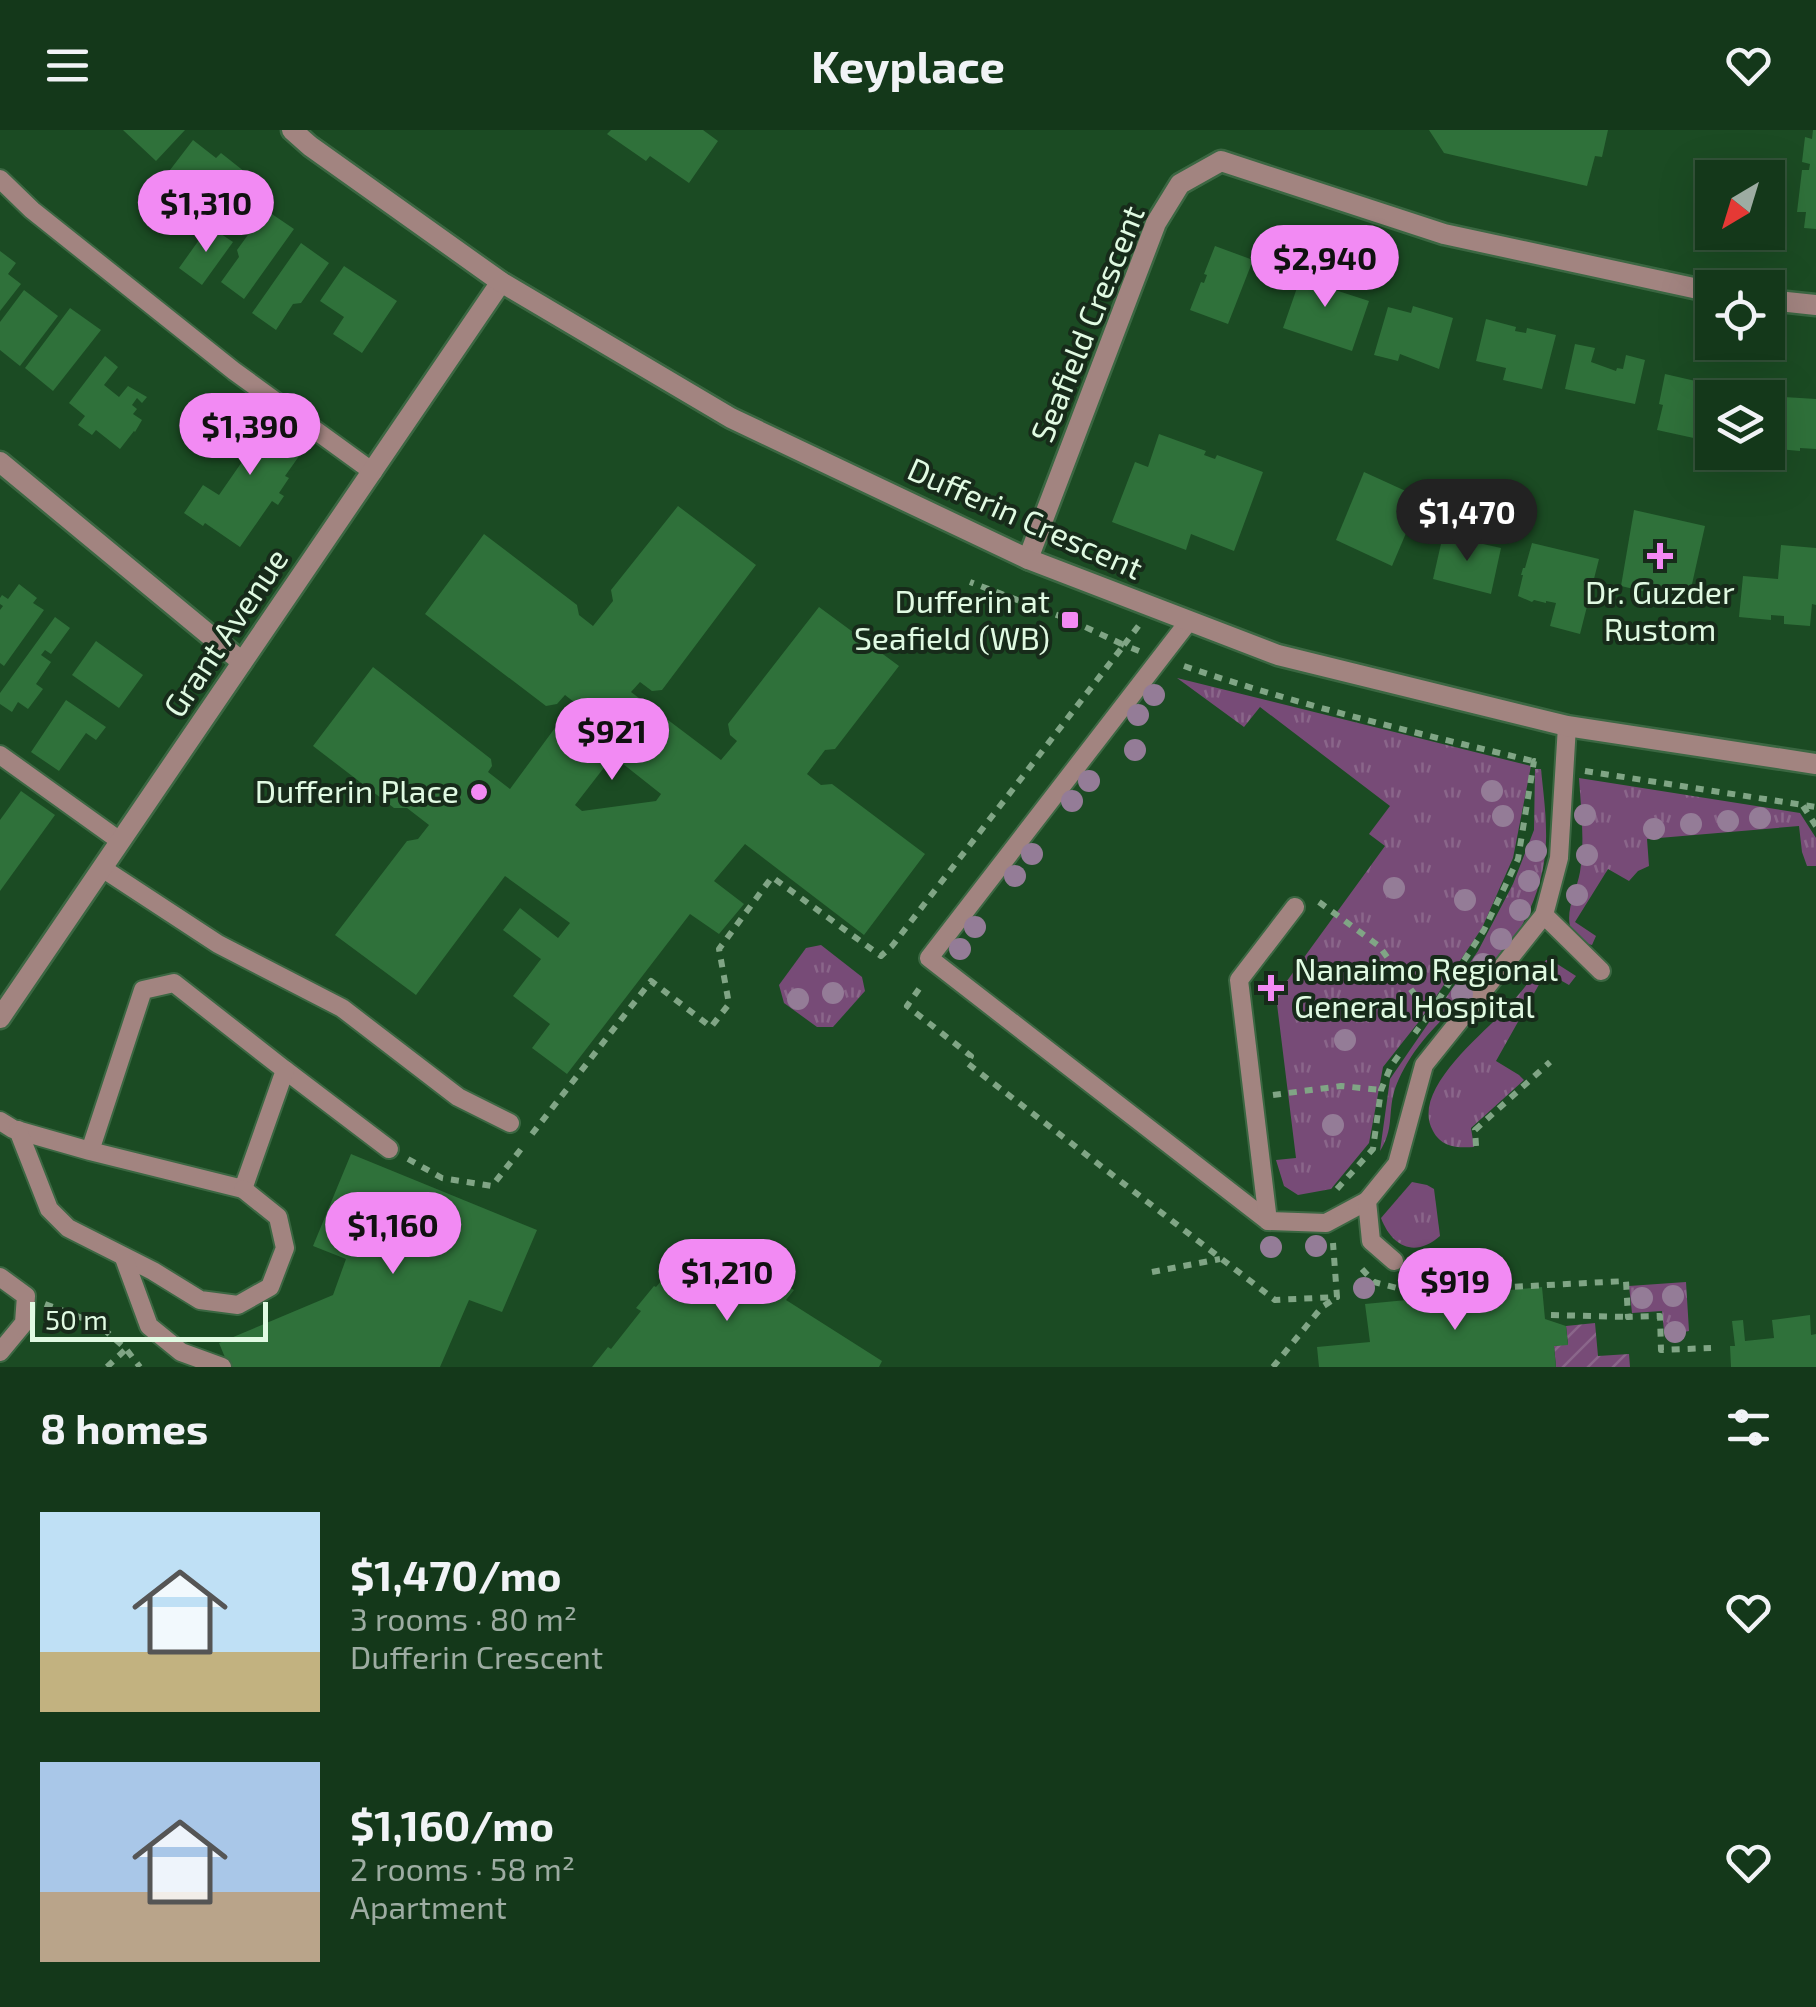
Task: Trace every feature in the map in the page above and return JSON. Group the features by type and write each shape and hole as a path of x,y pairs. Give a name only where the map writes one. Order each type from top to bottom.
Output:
{"street":[{"name":"Dufferin Crescent","path":"292,130 502,282 731,418 1028,560 1278,655 1567,726 1816,764"},
{"name":"Seafield Crescent","path":"1028,560 1156,223 1180,184 1221,161 1444,234 1695,288"},
{"name":"Grant Avenue","path":"0,1018 502,282"},
{"path":"1785,302 1816,305"},
{"path":"0,462 242,662"}],"lane":[{"path":"0,179 32,210 234,371 373,472"},
{"path":"1189,621 929,958 1268,1221 1326,1222 1367,1200 1397,1164 1424,1065 1544,915 1559,858 1567,726"},
{"path":"0,755 120,841"},
{"path":"102,868 218,944 342,1008 458,1097 510,1123"},
{"path":"1268,1221 1239,980 1300,899"},
{"path":"1544,915 1601,971"},
{"path":"90,1151 143,990 174,983 389,1149"},
{"path":"243,1189 285,1070"},
{"path":"0,1121 90,1151 243,1189 278,1217 284,1248 270,1287 238,1304 200,1300 68,1228 49,1209 18,1130"},
{"path":"1367,1200 1372,1241 1394,1261"},
{"path":"124,1258 149,1326 181,1352 222,1367"},
{"path":"0,1276 26,1296 24,1323 0,1352"}],"path":[{"path":"970,582 1160,658 1248,688 1369,721 1564,768 1816,807"},
{"path":"389,1149 442,1178 492,1186 651,980 711,1027 730,1004 719,949 772,877 881,956 1124,645"},
{"path":"1329,1198 1373,1149 1381,1090 1391,1066 1484,930 1518,859 1534,761"},
{"path":"1802,805 1816,826"},
{"path":"1300,899 1380,946 1429,1014"},
{"path":"919,988 906,1006 971,1056 967,1063 1274,1300 1337,1297"},
{"path":"1476,1146 1475,1130 1550,1062"},
{"path":"1253,1097 1341,1086 1381,1090"},
{"path":"1332,1237 1337,1297"},
{"path":"1152,1272 1221,1259"},
{"path":"1490,1286 1626,1281 1628,1317"},
{"path":"26,1296 98,1324 140,1367"},
{"path":"1273,1367 1322,1307 1337,1297"},
{"path":"1551,1315 1660,1316 1660,1350 1711,1348"},
{"path":"108,1367 126,1349"}],"green space":[{"path":"1177,678 1531,766 1513,858 1482,928 1421,1019 1383,1067 1369,1143 1331,1189 1298,1195 1284,1186 1276,1160 1296,1158 1276,996 1385,846 1369,834 1390,806 1260,707 1244,727"},
{"path":"1535,769 1541,769 1545,853 1528,914 1506,951 1426,1037 1409,1061 1395,1088 1389,1128 1380,1151 1390,1079 1478,951 1513,884 1534,830"},
{"path":"1579,778 1800,813 1816,838 1816,866 1807,866 1799,826 1647,839 1649,866 1629,881 1608,869 1575,922 1596,936 1592,945 1588,944 1573,933 1569,919 1581,860"},
{"path":"821,945 862,977 865,991 833,1027 817,1027 784,1003 779,985 806,948"},
{"path":"1546,960 1576,976 1569,985 1546,972 1496,1061 1524,1080 1471,1128 1474,1147 1446,1144 1433,1131 1429,1115 1431,1099 1440,1082"},
{"path":"1412,1182 1434,1189 1440,1236 1413,1248 1391,1236 1381,1218"},
{"path":"1686,1282 1689,1331 1684,1332 1684,1339 1671,1340 1670,1331 1664,1331 1662,1311 1632,1313 1629,1286"},
{"path":"1595,1323 1598,1356 1629,1354 1630,1367 1556,1367 1554,1346 1568,1344 1566,1326"}],"building":[{"path":"123,130 185,130 156,161"},
{"path":"611,130 703,130 718,141 689,183 650,156 646,161 607,134"},
{"path":"1429,130 1608,130 1602,157 1595,156 1587,186 1444,153"},
{"path":"1813,130 1816,229 1804,228 1806,212 1797,212 1802,170 1809,170 1810,164 1802,162 1805,137 1812,139"},
{"path":"193,140 216,158 221,153 259,183 227,223 192,195 182,207 157,187"},
{"path":"266,210 294,229 244,299 221,282 239,257 237,250"},
{"path":"209,226 233,242 202,285 179,268"},
{"path":"301,243 329,263 276,330 252,313"},
{"path":"1215,246 1253,260 1228,324 1190,310 1201,282 1204,283"},
{"path":"0,251 16,263 8,274 21,284 0,311"},
{"path":"1306,262 1338,273 1332,289 1369,301 1352,351 1283,328"},
{"path":"344,266 397,301 362,353 333,334 344,317 320,301"},
{"path":"24,290 58,316 20,366 0,350 0,322"},
{"path":"1413,306 1453,318 1439,369 1400,354 1398,361 1374,355 1388,307 1411,313"},
{"path":"70,308 101,330 53,391 25,368"},
{"path":"1486,319 1516,327 1515,331 1526,333 1527,328 1556,335 1542,389 1503,380 1506,368 1476,361"},
{"path":"1575,344 1595,348 1591,362 1616,371 1623,369 1626,355 1645,360 1635,404 1565,389"},
{"path":"105,356 118,367 104,385 119,397 128,386 147,397 142,403 137,398 132,405 137,409 133,414 142,420 120,449 96,430 92,435 78,425 85,416 69,403"},
{"path":"1665,374 1695,381 1695,438 1657,430 1663,405 1659,404"},
{"path":"1785,397 1816,399 1816,449 1785,450"},
{"path":"255,406 309,442 285,476 289,478 279,493 284,496 278,505 272,501 240,547 184,513 203,485 219,495 246,456 229,444"},
{"path":"1159,434 1206,451 1204,455 1215,459 1217,455 1263,472 1234,551 1191,534 1186,550 1112,522 1135,462 1148,467"},
{"path":"1364,472 1421,498 1392,566 1336,540"},
{"name":"Dufferin Place","path":"678,506 756,565 662,690 652,691 640,682 631,692 721,760 737,741 730,735 728,724 819,607 899,666 835,749 825,750 807,774 821,785 832,784 925,854 864,935 745,844 714,881 744,904 719,934 690,914 567,1074 532,1048 550,1024 513,996 541,959 503,930 520,908 558,938 570,923 505,876 416,995 335,935 407,841 418,839 429,825 407,808 394,808 313,746 373,667 491,759 488,772 510,789 574,702 565,695 557,704 546,706 425,614 484,534 577,605 579,615 593,626 613,601 611,590","holes":["613,756 661,794 656,801 582,811 575,805"]},
{"path":"1634,510 1705,526 1688,602 1621,586"},
{"path":"1443,535 1501,548 1491,594 1433,579"},
{"path":"1532,543 1599,559 1580,634 1550,626 1556,603 1532,602 1518,596"},
{"path":"1781,545 1816,548 1816,605 1812,604 1810,626 1784,624 1784,616 1771,615 1771,620 1739,617 1743,576 1778,579"},
{"path":"19,584 37,598 33,603 44,610 4,666 0,663 0,598 2,595 8,599"},
{"path":"55,617 70,628 51,654 45,650 41,655 51,662 36,684 43,689 28,709 18,702 12,712 0,704 0,693"},
{"path":"96,641 143,675 119,708 72,675"},
{"path":"66,700 106,727 96,740 86,733 59,771 31,752"},
{"path":"21,791 55,815 0,891 0,820"},
{"path":"351,1154 537,1230 502,1312 469,1300 440,1367 229,1367 219,1343 333,1295 346,1259 313,1246"},
{"path":"692,1245 742,1273 749,1262 794,1290 786,1300 882,1361 879,1367 592,1367 641,1311 636,1308 654,1286"},
{"path":"1542,1287 1545,1319 1566,1326 1568,1345 1554,1346 1556,1367 1319,1367 1317,1347 1370,1342 1365,1304"},
{"path":"1810,1315 1811,1335 1816,1334 1816,1367 1731,1367 1730,1346 1735,1346 1732,1321 1743,1320 1745,1341 1774,1338 1772,1320"}],"place":[{"name":"Dr. Guzder Rustom","path":"1660,556"},
{"name":"Dufferin at Seafield (WB)","path":"1070,620"},
{"name":"Dufferin Place","path":"479,792"},
{"name":"Nanaimo Regional General Hospital","path":"1271,988"}]}
